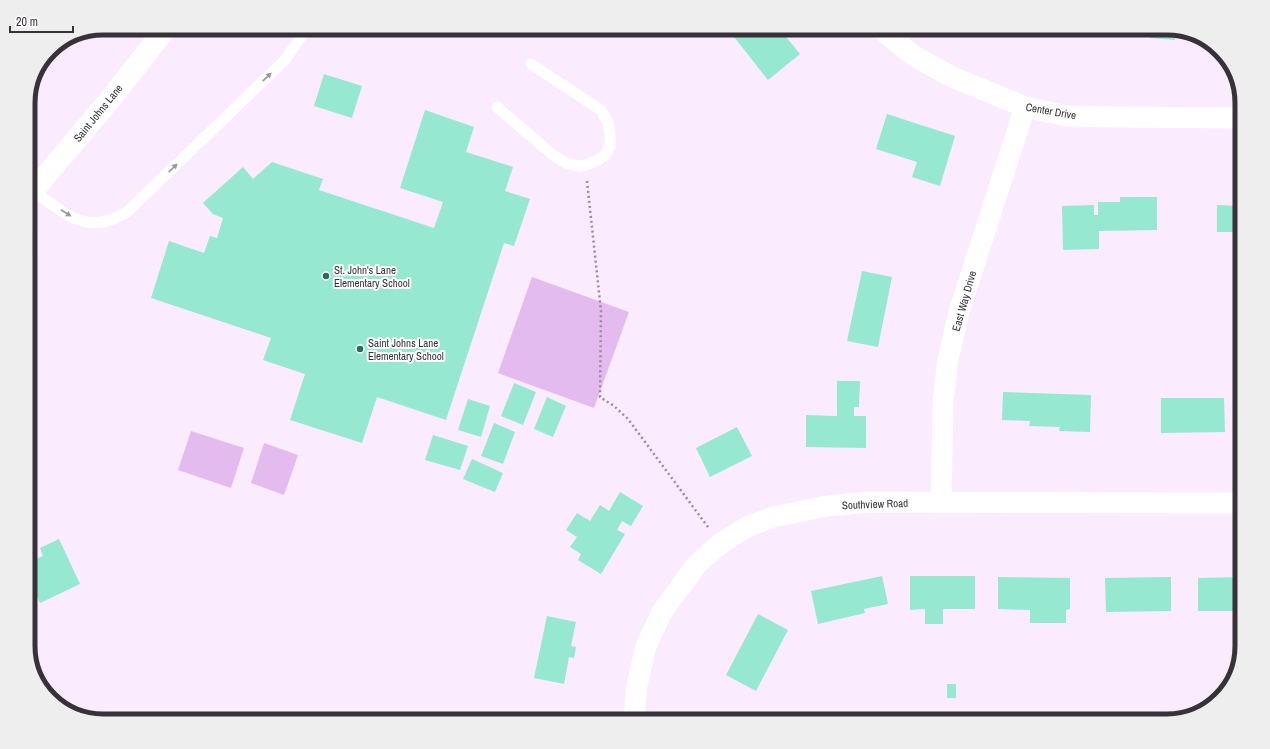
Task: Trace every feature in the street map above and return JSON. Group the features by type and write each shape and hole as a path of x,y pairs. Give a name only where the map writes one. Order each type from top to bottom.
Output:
{"street":[{"name":"Saint Johns Lane","path":"35,189 112,98 161,35"},
{"name":"Center Drive","path":"888,35 914,56 950,76 1025,107 1066,116 1235,118"},
{"name":"East Way Drive","path":"941,502 943,402 948,359 957,318 1025,107"},
{"name":"Southview Road","path":"635,714 637,685 646,646 662,612 697,564 720,544 747,527 773,517 827,506 869,502 1235,502"}],"lane":[{"path":"35,196 69,216 90,223 109,221 127,212 285,60 302,35"},
{"path":"497,107 553,155 566,163 579,166 585,165 597,161 606,155 610,146 610,134 608,123 601,110 532,64"}],"path":[{"path":"585,165 601,311 600,397 614,406 628,419 720,544"}],"shaded area":[{"path":"532,277 629,312 594,408 498,373"},
{"path":"191,431 244,448 231,488 178,470"},
{"path":"264,443 298,455 284,495 251,483"}],"building":[{"path":"733,35 785,35 800,54 768,80"},
{"path":"1150,35 1175,36 1175,40 1150,38"},
{"path":"324,74 362,86 352,118 314,106"},
{"name":"St. John's Lane Elementary School","path":"425,110 474,127 466,152 513,167 505,191 530,199 514,246 504,243 446,420 377,397 362,443 290,420 305,374 263,360 271,338 151,298 169,241 204,253 210,236 217,238 223,218 213,214 203,203 243,167 253,179 272,162 323,179 319,190 434,228 443,202 400,188"},
{"path":"887,114 955,136 940,186 912,177 917,162 876,149"},
{"path":"1120,197 1157,197 1157,230 1099,231 1099,249 1063,250 1062,206 1094,205 1094,215 1098,215 1098,202 1120,202"},
{"path":"1217,205 1235,206 1235,232 1217,232"},
{"path":"862,271 892,277 878,347 847,341"},
{"path":"837,381 860,381 859,407 854,407 854,416 866,416 866,448 806,447 806,415 837,416"},
{"path":"514,383 536,392 523,425 501,416"},
{"path":"1003,392 1091,395 1090,432 1059,431 1060,427 1029,426 1030,421 1002,420"},
{"path":"547,397 566,406 553,437 534,429"},
{"path":"1161,398 1224,398 1225,432 1161,433"},
{"path":"468,399 490,406 481,437 458,430"},
{"path":"494,423 515,432 503,464 481,456"},
{"path":"737,427 752,456 710,477 696,448"},
{"path":"433,435 468,446 460,470 425,460"},
{"path":"472,459 503,473 495,492 463,479"},
{"path":"620,492 643,506 631,526 622,521 617,530 625,534 601,574 578,560 581,554 570,547 577,537 566,530 577,513 590,521 600,505 609,511"},
{"path":"59,539 80,584 40,603 35,592 35,559 43,556 40,548"},
{"path":"882,576 888,604 864,609 865,613 818,624 811,591"},
{"path":"910,576 975,576 975,609 943,609 943,624 925,624 925,609 910,610"},
{"path":"998,577 1070,578 1070,609 1066,610 1066,623 1030,623 1030,610 998,609"},
{"path":"1171,577 1171,611 1106,612 1105,578"},
{"path":"1235,577 1235,611 1198,611 1198,578"},
{"path":"758,614 788,630 756,691 726,675"},
{"path":"547,616 576,622 571,646 576,647 574,658 569,657 564,684 534,678"},
{"path":"947,684 956,684 956,698 947,698"}],"place":[{"name":"St. John's Lane Elementary School","path":"326,276"},
{"name":"Saint Johns Lane Elementary School","path":"360,349"}]}
